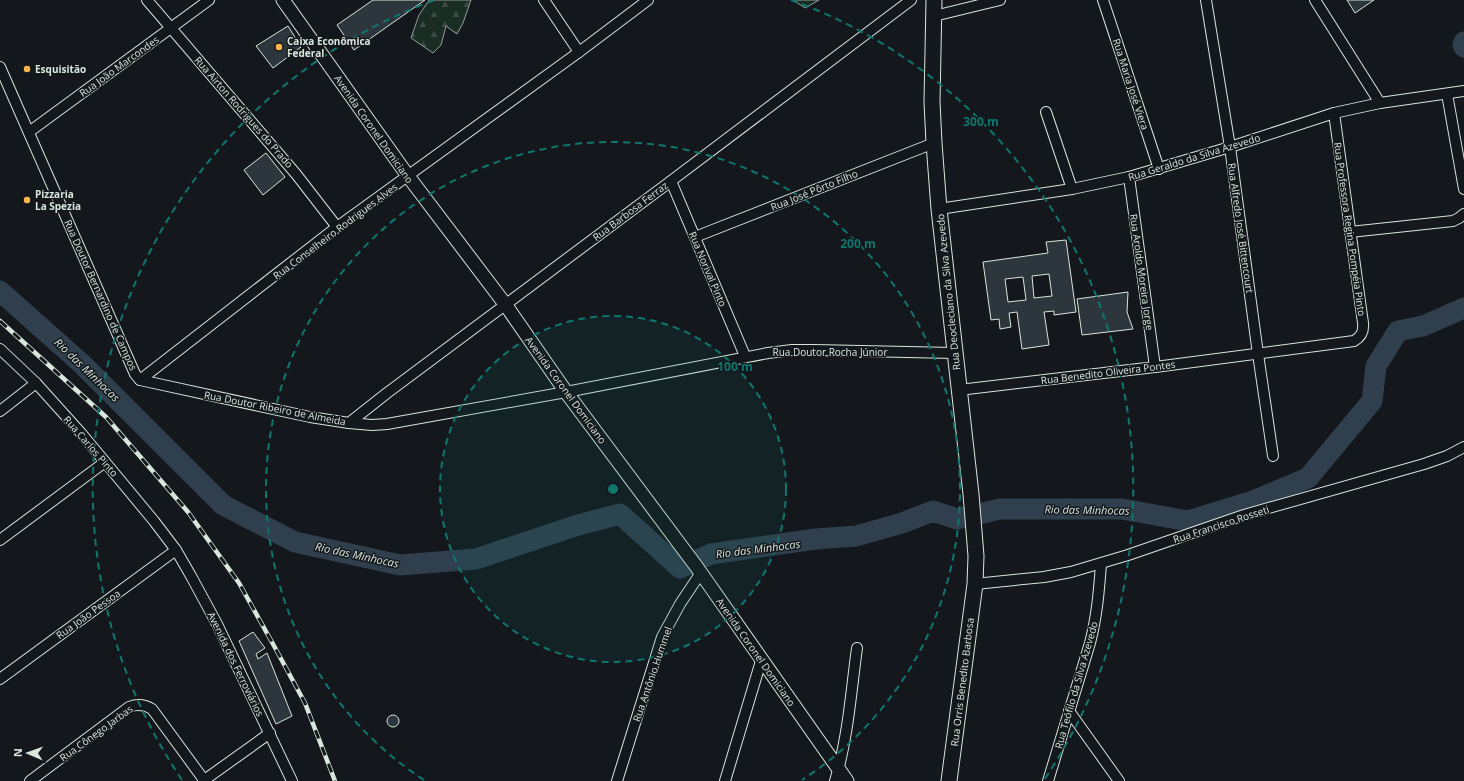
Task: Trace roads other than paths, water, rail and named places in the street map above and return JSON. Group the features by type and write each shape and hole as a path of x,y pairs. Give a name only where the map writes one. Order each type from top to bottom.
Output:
{"main road":[{"name":"Rua Deocleciano da Silva Azevedo","path":"934,0 932,102 934,142 939,209 954,353 971,494 976,556 975,584"},
{"name":"Rua Orris Benedito Barbosa","path":"949,781 975,584"}],"street":[{"name":"Rua Airton Rodrigues do Prado","path":"147,0 296,174 337,227"},
{"name":"Rua João Marcondes","path":"29,132 209,0"},
{"name":"Avenida Coronel Domiciano","path":"283,0 408,176 505,304 566,392 698,570 795,708 836,775 847,781"},
{"path":"544,0 579,52"},
{"name":"Rua Conselheiro Rodrigues Alves","path":"140,380 337,227 579,52 648,0"},
{"name":"Rua Barbosa Ferraz","path":"349,423 386,393 671,181 910,0"},
{"path":"934,16 1000,0"},
{"name":"Rua Maria José Viera","path":"1103,0 1159,169"},
{"name":"Rua Alfredo José Bittencourt","path":"1206,0 1230,147 1273,456"},
{"path":"1315,0 1380,103"},
{"name":"Rua Doutor Bernardino de Campos","path":"0,67 135,374 140,380 151,383"},
{"name":"Rua Geraldo da Silva Azevedo","path":"939,209 1072,189 1129,177 1230,147 1334,113 1380,103 1464,91"},
{"path":"1446,94 1464,189"},
{"path":"1046,112 1072,189"},
{"name":"Rua Professora Regina Pompéia Pinto","path":"1334,113 1363,328 1361,336 1354,340"},
{"name":"Rua José Pôrto Filho","path":"695,237 934,142"},
{"name":"Rua Aroldo Moreira Jorge","path":"1129,177 1155,367"},
{"name":"Rua Norival Pinto","path":"671,181 745,356"},
{"path":"1350,232 1453,221 1460,218 1464,214"},
{"name":"Rua Benedito Oliveira Pontes","path":"959,390 1258,354 1354,340"},
{"name":"Rua Carlos Pinto","path":"0,349 36,383 105,462 176,550"},
{"name":"Rua Doutor Rocha Júnior","path":"566,392 745,356 792,350 954,353"},
{"path":"0,411 36,383"},
{"name":"Rua Doutor Ribeiro de Almeida","path":"151,383 310,417 372,425 387,424 566,392"},
{"name":"Rua Francisco Rosseti","path":"975,584 1044,577 1102,564 1244,515 1424,464 1447,456 1464,447"},
{"path":"0,540 105,462"},
{"name":"Rua João Pessoa","path":"0,679 176,550"},
{"name":"Avenida dos Ferroviários","path":"176,550 217,624 292,781"},
{"name":"Rua Teófilo da Silva Azevedo","path":"1048,781 1096,622 1102,564"},
{"name":"Rua Antônio Hummel","path":"617,781 662,637 698,570"},
{"path":"836,775 846,726 857,648"},
{"path":"725,781 761,661"},
{"name":"Rua Cônego Jarbas","path":"30,781 129,707 138,704 152,709 203,780"},
{"path":"1069,711 1119,781"},
{"path":"203,780 270,733"}],"waterway":[{"name":"Rio das Minhocas","path":"1464,42 1464,47"},
{"name":"Rio das Minhocas","path":"0,291 82,364 223,505 295,542 400,565 476,559 578,525 620,514 680,568 711,554 816,539 856,536 902,523 933,511 957,519 1000,509 1122,509 1188,521 1253,501 1308,478 1372,401 1376,366 1398,331 1423,326 1464,308"}],"railway":[{"path":"0,321 106,417 188,512 239,583 273,644 305,703 335,781"}],"place":[{"name":"Caixa Econômica Federal","path":"279,47"},
{"name":"Esquisitão","path":"27,69"},
{"name":"Pizzaria La Spezia","path":"27,200"}]}
